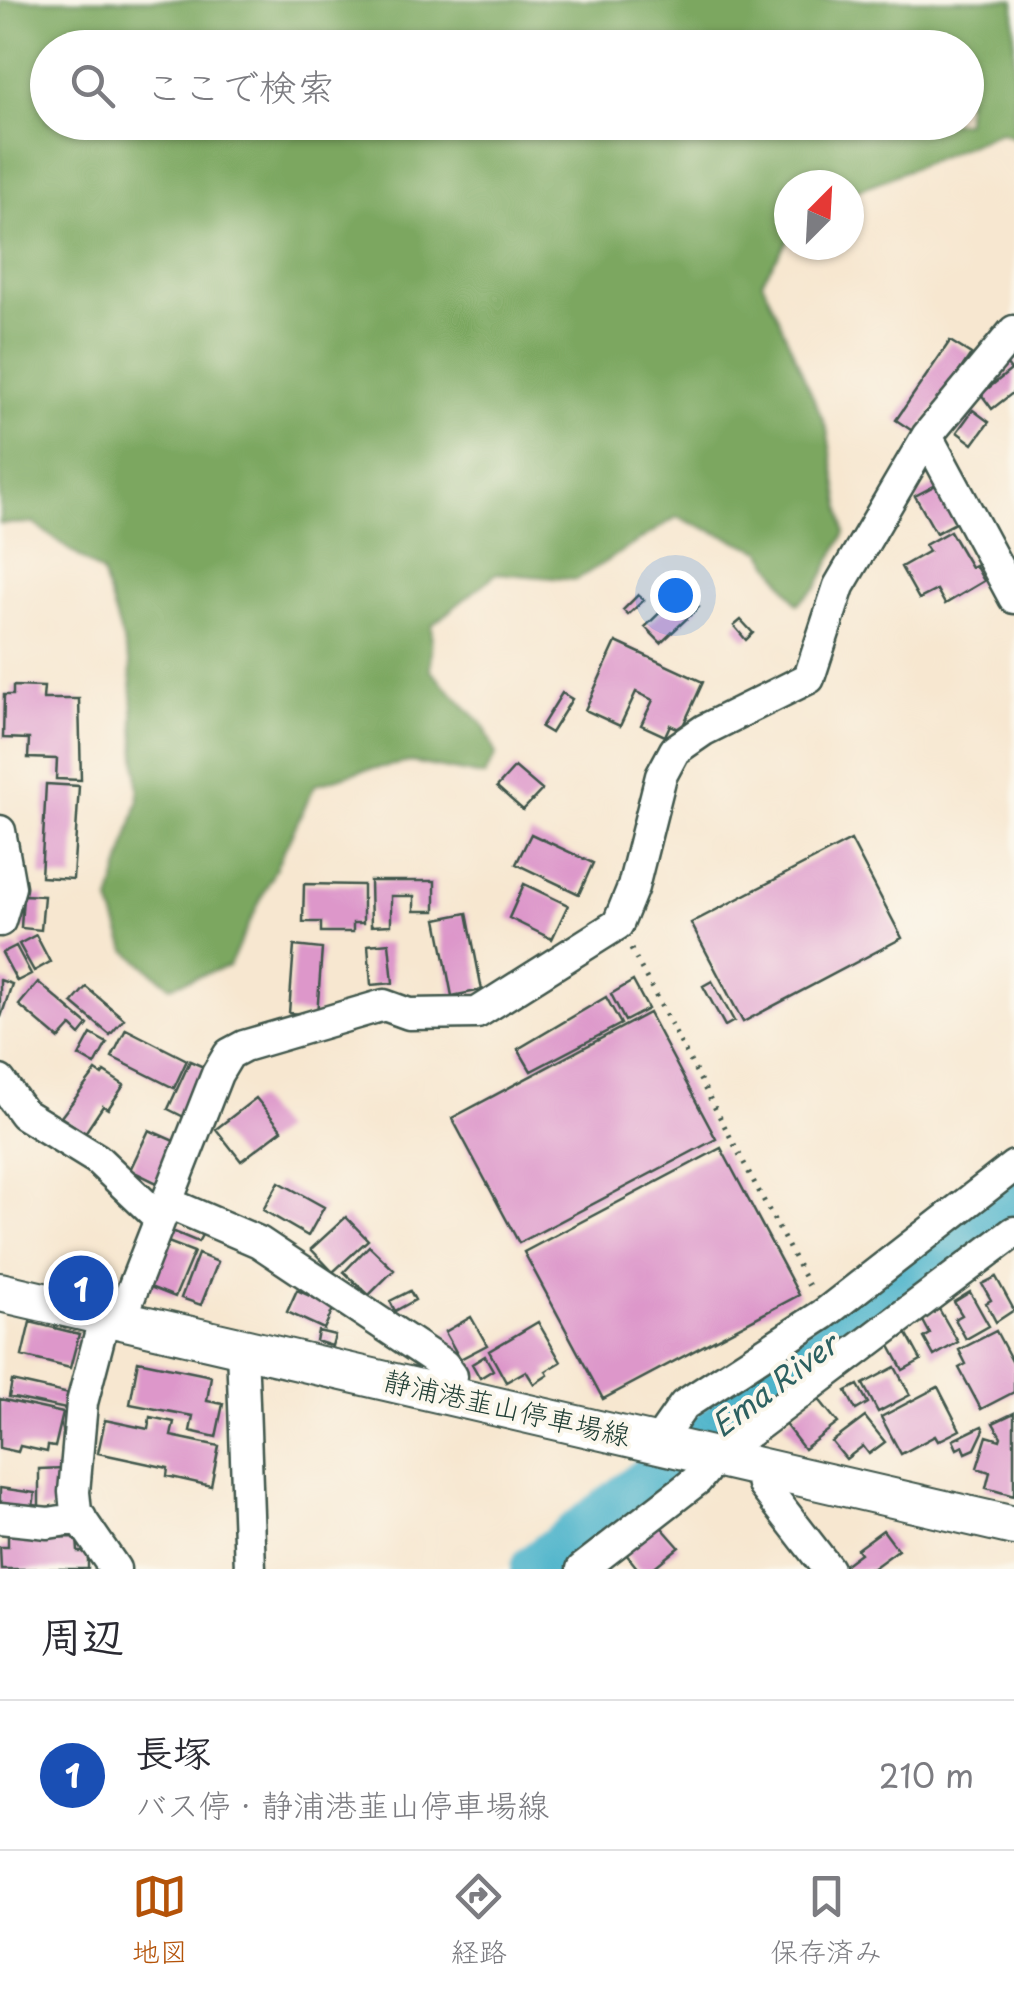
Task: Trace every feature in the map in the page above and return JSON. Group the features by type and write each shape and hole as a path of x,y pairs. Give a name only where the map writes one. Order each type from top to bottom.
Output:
{"main road":[{"name":"静浦港韮山停車場線","path":"0,1292 1014,1526"}],"street":[{"path":"115,1569 76,1512 74,1492 82,1403 113,1317 229,1054 244,1046 384,1005 410,1014 476,1013 618,924 633,887 661,776 675,750 704,730 808,678 839,586 927,436 1014,331"},
{"path":"927,436 1014,598"},
{"path":"0,831 10,887 0,921"},
{"path":"0,1081 24,1114 97,1159 163,1211 258,1242 444,1365 452,1376 450,1395"},
{"path":"667,1444 684,1405 824,1314 1014,1166"},
{"path":"582,1569 697,1480 717,1456 1014,1232"},
{"path":"242,1348 250,1569"},
{"path":"759,1466 764,1485 828,1569"},
{"path":"0,1518 48,1522 81,1518"}],"path":[{"path":"618,924 824,1314"}],"green space":[{"path":"0,0 1014,0 1014,138 1000,132 984,139 984,30 30,30 30,140 981,140 864,188 864,170 774,170 775,260 762,281 827,429 845,533 817,587 797,604 762,551 677,517 576,580 497,573 432,625 430,670 484,726 496,755 484,776 411,762 360,771 315,785 229,966 170,986 126,950 110,902 139,799 130,664 102,573 33,523 0,524"}],"building":[{"path":"950,341 971,354 917,434 896,420"},
{"path":"1014,358 1014,392 992,409 981,394 1011,370 1006,364"},
{"path":"973,410 989,422 973,444 957,432"},
{"path":"938,484 957,522 936,533 915,496"},
{"path":"950,531 984,581 945,604 937,590 919,599 901,567 929,551 925,545"},
{"path":"683,590 699,607 661,643 645,627"},
{"path":"638,595 644,600 628,615 623,610"},
{"path":"741,620 753,633 746,640 734,626"},
{"path":"616,642 703,682 681,730 670,725 665,736 641,725 653,700 636,692 620,726 585,710"},
{"path":"13,686 44,687 43,699 79,699 81,780 56,779 57,759 28,758 29,739 3,738 4,695 13,695"},
{"path":"562,693 572,699 551,733 541,727"},
{"path":"515,767 542,790 523,810 497,787"},
{"path":"46,784 79,786 73,879 41,877"},
{"path":"531,834 593,863 579,894 516,864"},
{"path":"851,840 902,938 743,1022 691,923"},
{"path":"370,881 435,881 435,911 414,911 414,896 391,896 391,925 371,926"},
{"path":"304,884 363,885 363,923 353,923 353,932 321,932 321,922 303,922"},
{"path":"524,884 568,905 552,939 509,918"},
{"path":"23,895 44,896 41,930 21,928"},
{"path":"467,913 482,990 452,996 437,919"},
{"path":"36,935 50,962 34,971 19,944"},
{"path":"389,943 393,983 371,985 368,945"},
{"path":"16,946 31,974 17,981 2,953"},
{"path":"294,946 322,949 317,1015 289,1013"},
{"path":"0,980 12,984 1,1017 0,1017"},
{"path":"633,981 648,1009 625,1021 611,994"},
{"path":"712,981 734,1021 725,1026 703,986"},
{"path":"38,982 88,1025 80,1035 71,1026 59,1039 19,1005"},
{"path":"86,987 124,1019 110,1035 72,1003"},
{"path":"606,997 621,1024 531,1071 518,1049"},
{"path":"649,1013 716,1139 519,1243 452,1118"},
{"path":"126,1029 187,1060 174,1088 112,1057"},
{"path":"91,1034 107,1043 95,1065 79,1056"},
{"path":"190,1061 208,1069 186,1118 168,1109"},
{"path":"96,1071 124,1085 108,1109 103,1106 85,1133 61,1117"},
{"path":"256,1098 282,1130 241,1161 216,1129"},
{"path":"149,1130 176,1142 157,1183 130,1170"},
{"path":"721,1148 799,1295 603,1399 524,1252"},
{"path":"279,1182 324,1207 308,1236 263,1210"},
{"path":"346,1217 368,1240 333,1272 311,1249"},
{"path":"176,1223 202,1235 198,1242 172,1231"},
{"path":"168,1242 194,1252 175,1297 150,1287"},
{"path":"369,1246 394,1270 369,1295 344,1272"},
{"path":"198,1254 218,1262 201,1305 181,1298"},
{"path":"996,1277 1014,1310 996,1322 982,1284"},
{"path":"297,1290 334,1307 324,1329 287,1312"},
{"path":"410,1291 415,1300 395,1311 390,1301"},
{"path":"970,1292 989,1326 966,1339 955,1319 962,1315 954,1302"},
{"path":"939,1309 958,1342 934,1356 924,1338 930,1334 922,1319"},
{"path":"471,1317 487,1345 460,1359 445,1332"},
{"path":"30,1322 79,1334 70,1368 22,1356"},
{"path":"538,1322 561,1362 534,1384 526,1371 506,1382 489,1351"},
{"path":"318,1331 335,1335 332,1346 316,1341"},
{"path":"996,1331 1014,1365 1014,1392 981,1409 959,1368 966,1364 959,1350"},
{"path":"907,1334 921,1360 903,1370 889,1344"},
{"path":"485,1356 493,1370 480,1378 472,1364"},
{"path":"138,1361 211,1376 207,1401 223,1404 216,1437 190,1431 193,1416 130,1404"},
{"path":"895,1367 910,1395 878,1412 863,1384"},
{"path":"12,1381 69,1394 66,1409 9,1397"},
{"path":"858,1385 868,1403 856,1410 846,1391"},
{"path":"938,1387 960,1430 938,1441 935,1436 901,1454 881,1417"},
{"path":"817,1397 838,1423 804,1449 784,1423"},
{"path":"0,1399 63,1413 55,1447 48,1446 47,1452 20,1446 18,1452 0,1448"},
{"path":"1014,1413 1014,1496 986,1488 990,1472 977,1468 987,1436 1000,1440 993,1423"},
{"path":"150,1417 174,1422 171,1436 219,1446 211,1486 167,1476 168,1468 98,1453 105,1420 148,1429"},
{"path":"865,1417 885,1442 869,1454 863,1446 846,1459 832,1442"},
{"path":"982,1426 984,1430 975,1449 966,1453 963,1446 957,1449 953,1440"},
{"path":"64,1468 65,1509 39,1510 39,1469"},
{"path":"0,1488 35,1493 32,1513 0,1508"},
{"path":"656,1521 679,1547 652,1569 638,1569 622,1549"},
{"path":"883,1530 898,1550 872,1569 847,1569 844,1565 860,1553 857,1549"},
{"path":"8,1533 41,1533 41,1538 77,1537 78,1552 88,1552 88,1569 1,1569 0,1547 8,1547"}],"waterway":[{"name":"Ema River","path":"536,1569 1014,1203"}],"place":[{"name":"長塚","path":"81,1288"}]}
